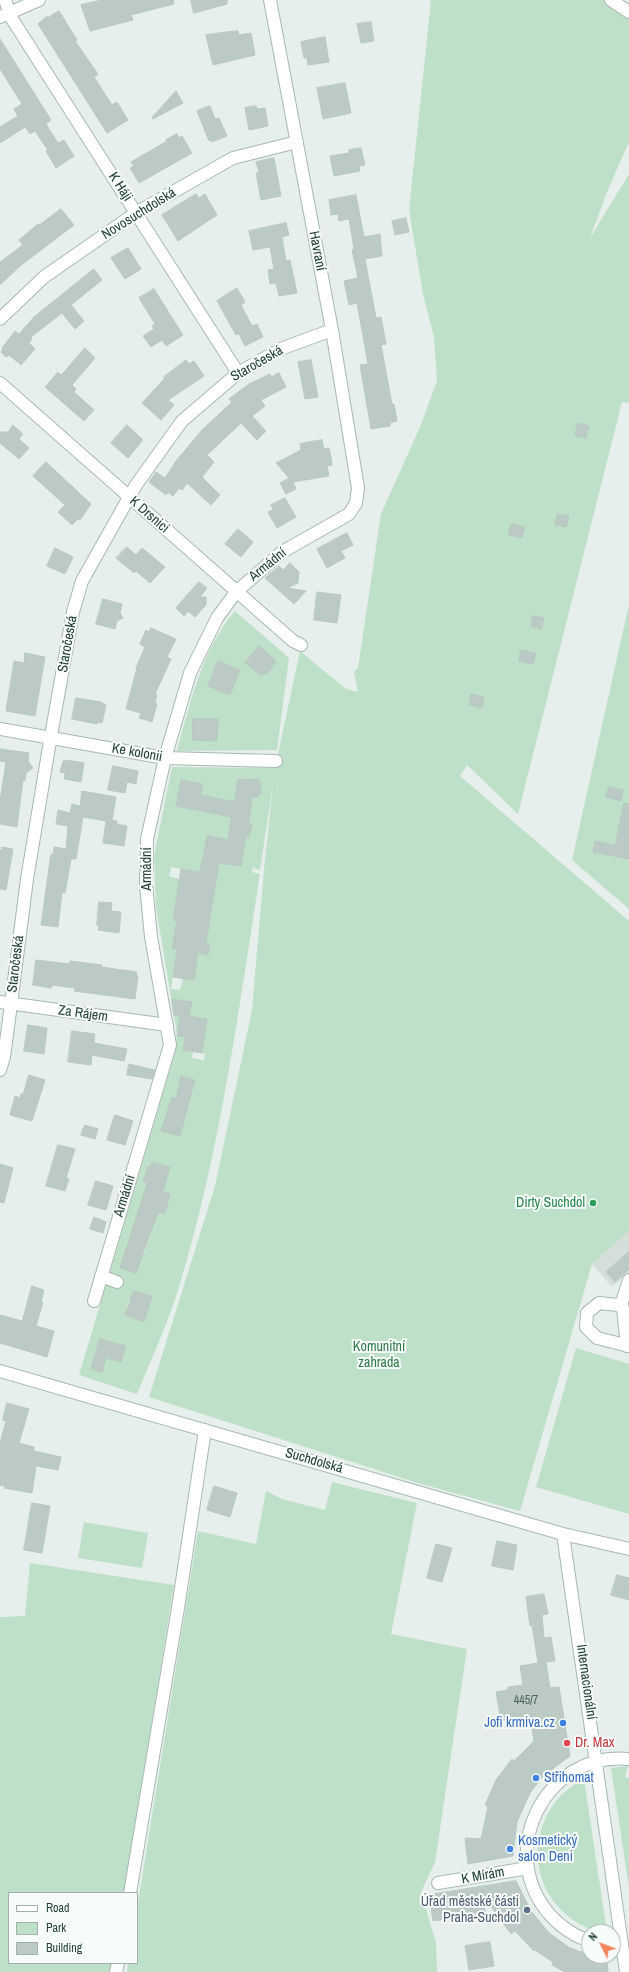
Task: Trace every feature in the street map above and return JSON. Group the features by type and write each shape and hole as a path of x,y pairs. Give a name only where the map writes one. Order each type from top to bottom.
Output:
{"street":[{"name":"K Háji","path":"5,0 4,14 136,213 238,372"},
{"path":"4,14 39,0"},
{"name":"Havraní","path":"270,0 332,330 358,488 356,503"},
{"path":"611,0 629,12"},
{"name":"Novosuchdolská","path":"0,319 44,277 136,213 233,158 297,142"},
{"name":"Staročeská","path":"0,1070 4,1057 6,1003 73,612 82,581 129,497 182,421 238,372 283,348 332,330"},
{"name":"K Drsnici","path":"0,383 236,592 293,641 301,645"},
{"name":"Armádní","path":"94,1301 170,1045 151,937 146,885 147,839 165,758 190,673 217,618 236,592 282,552 336,522 348,514 356,503"},
{"name":"Ke kolonii","path":"0,729 165,758 276,761"},
{"name":"Za Rájem","path":"6,1003 167,1025"},
{"path":"101,1276 117,1282"},
{"path":"618,1305 622,1302 629,1280"},
{"path":"599,1303 618,1305 623,1308 628,1346 597,1338 586,1327 587,1313 599,1303"},
{"name":"Suchdolská","path":"0,1371 563,1534 629,1550"},
{"path":"130,1892 178,1608 205,1430"},
{"name":"Internacionální","path":"563,1534 618,1924"},
{"path":"581,1937 564,1927 548,1912 536,1894 528,1868 527,1851 529,1834 542,1802 565,1777 581,1767 596,1762 629,1759"},
{"name":"K Mírám","path":"438,1883 528,1868"},
{"name":"Internacionální","path":"621,1946 626,1972"}],"shaded area":[{"path":"629,1231 629,1272 612,1287 592,1264"}],"green space":[{"name":"Komunitní zahrada","path":"431,0 611,0 629,12 629,142 607,192 590,238 629,174 629,403 622,402 518,814 467,765 460,776 629,921 629,1231 592,1264 520,1511 421,1484 149,1397 215,1186 252,1010 273,784 260,870 253,868 252,872 260,874 217,1136 193,1239 174,1303 137,1394 79,1375 175,1053 177,1033 156,907 154,856 172,767 275,768 300,651 346,689 358,692 354,672 358,668 381,514 420,427 437,381 434,337 423,294 409,210","holes":["238,778 259,779 259,783 261,784 261,794 259,797 246,797 244,812 250,813 249,824 252,825 229,834","181,780 202,790 201,795 223,800 220,815 176,806","207,835 215,837 211,860 202,859","171,867 217,875 215,889 169,876","179,902 212,908 208,928 173,920 175,904","174,938 210,944 208,955 198,953 194,980 183,978 180,990 171,989 176,954 180,950 172,948","191,1017 207,1019 202,1053 205,1054 204,1060 192,1058 193,1052 183,1050 185,1037 178,1036","182,1076 195,1080 191,1098 177,1094","172,1097 190,1102 186,1114 168,1109","152,1162 170,1167 162,1192 170,1194 165,1214 154,1189 145,1187 146,1182 143,1181 148,1166 151,1167","134,1224 152,1230 144,1254 126,1249","134,1291 152,1296 144,1322 126,1314 128,1301 131,1302","100,1339 126,1346 121,1362 106,1358"]},
{"path":"629,604 629,909 572,860"},
{"path":"235,611 289,658 277,750 177,751 198,678 214,642","holes":["259,647 276,663 266,675 263,673 260,676 245,663","218,661 230,666 230,694 208,686","193,719 217,719 217,740 193,740"]},
{"path":"576,1348 629,1364 629,1514 536,1487"},
{"path":"332,1482 417,1503 391,1634 467,1649 435,1862 421,1892 436,1943 437,1972 127,1972 128,1964 138,1964 138,1903 198,1531 256,1544 266,1491 282,1499 325,1510"},
{"path":"84,1522 148,1533 142,1568 78,1558"},
{"path":"30,1563 174,1585 124,1892 8,1892 8,1964 113,1964 112,1972 0,1972 0,1617 25,1616"},
{"path":"628,1766 625,1777 629,1778 629,1888 611,1768"},
{"path":"584,1779 606,1924 581,1924 568,1916 553,1900 543,1882 538,1863 538,1843 543,1824 553,1806 566,1791"}],"building":[{"path":"102,0 173,0 174,4 131,15 133,20 90,31 81,5"},
{"path":"191,0 227,0 227,4 194,13"},
{"path":"59,11 77,40 75,41 98,74 94,77 112,105 117,102 128,120 107,133 38,24 47,16 47,18"},
{"path":"371,22 374,41 361,43 357,24"},
{"path":"238,31 239,35 251,33 255,55 213,65 206,35"},
{"path":"325,37 329,62 308,65 307,58 304,58 301,42"},
{"path":"0,39 51,120 46,124 58,143 64,140 74,156 56,168 46,151 48,150 35,131 30,134 25,127 0,143 0,127 18,116 14,109 22,104 0,69"},
{"path":"345,83 351,113 323,119 317,88"},
{"path":"176,91 183,103 153,119 152,118"},
{"path":"210,106 215,119 219,118 227,136 212,142 211,140 209,141 197,111"},
{"path":"256,106 257,109 265,108 268,126 249,130 245,108"},
{"path":"177,134 179,138 182,136 192,153 139,183 130,168 134,166 131,162"},
{"path":"361,148 365,165 359,166 360,171 334,176 330,156 349,153 349,150"},
{"path":"274,158 281,196 261,200 256,173 259,172 256,162"},
{"path":"196,194 199,198 205,194 217,215 178,241 162,215"},
{"path":"356,195 364,237 380,234 382,256 365,259 376,318 381,317 386,344 381,345 392,404 394,404 397,421 390,423 390,426 371,429 360,365 368,364 357,303 349,305 344,281 358,278 352,250 354,249 349,219 339,221 338,214 331,215 329,200"},
{"path":"61,209 74,225 20,266 0,285 0,262 23,245 19,240 38,224 39,225"},
{"path":"406,218 409,232 395,235 392,221"},
{"path":"286,223 289,235 282,237 286,261 290,260 297,293 279,296 276,283 270,284 268,270 274,269 270,247 253,250 249,231"},
{"path":"128,248 141,269 125,279 111,258"},
{"path":"94,269 102,280 71,305 84,321 75,329 62,313 31,337 32,339 29,343 35,349 21,365 9,355 6,357 1,352 3,349 2,348 15,331 19,334 34,317"},
{"path":"237,288 245,302 241,305 252,326 257,324 263,337 245,346 239,334 236,335 217,301"},
{"path":"154,289 183,335 166,346 162,340 151,347 143,336 154,329 152,326 155,324 139,298"},
{"path":"85,348 95,358 72,385 76,389 74,392 94,410 84,421 45,387 58,372 61,375"},
{"path":"186,360 189,364 194,361 204,376 168,400 174,405 161,420 142,403 165,378 164,377"},
{"path":"311,360 318,397 305,399 298,362"},
{"path":"279,373 286,387 261,400 265,406 252,416 266,431 257,440 241,423 207,455 214,462 202,477 220,495 211,505 187,483 182,490 179,488 173,496 168,492 166,495 149,482 156,472 165,478 176,461 202,430 232,402 229,399 249,384 270,374 271,377"},
{"path":"578,423 589,426 586,438 575,436"},
{"path":"13,425 23,434 19,439 29,448 19,459 0,443 0,432 8,432"},
{"path":"127,425 143,440 128,458 111,443"},
{"path":"322,440 324,449 329,448 331,457 332,465 327,466 329,476 293,482 296,489 286,494 280,483 289,478 276,463 301,450 300,444"},
{"path":"46,462 91,504 80,520 78,519 72,525 58,512 65,505 33,476"},
{"path":"285,498 296,517 277,528 268,512 273,510 271,505"},
{"path":"558,514 569,516 566,527 555,525"},
{"path":"511,524 525,527 522,538 509,535"},
{"path":"238,529 253,542 241,557 225,544"},
{"path":"347,533 353,545 341,551 345,558 327,568 317,549"},
{"path":"127,547 136,555 142,548 165,567 150,583 136,571 134,573 116,558"},
{"path":"55,548 73,557 65,574 47,566"},
{"path":"290,563 299,572 298,583 287,588 306,591 294,604 265,578 279,566 283,570"},
{"path":"199,582 207,588 200,597 206,597 206,605 195,617 188,611 184,616 176,608"},
{"path":"317,592 341,595 337,623 314,620"},
{"path":"103,599 122,604 120,613 123,618 117,621 115,629 96,624"},
{"path":"533,616 544,618 541,629 531,626"},
{"path":"151,628 176,639 167,657 171,659 155,694 157,695 155,703 157,704 152,722 139,718 141,713 126,709 136,668 145,647 140,644 146,630 149,632"},
{"path":"259,646 275,660 274,661 276,663 266,675 263,673 261,676 245,663"},
{"path":"521,650 536,653 533,664 519,661"},
{"path":"25,653 45,657 35,716 6,711 14,661 24,663"},
{"path":"218,661 240,670 230,695 208,686"},
{"path":"471,694 484,697 482,708 470,705"},
{"path":"76,698 101,702 106,705 102,723 98,722 97,724 72,719"},
{"path":"193,719 218,719 217,741 193,740"},
{"path":"0,749 29,753 28,761 33,768 26,773 25,781 23,780 17,827 0,824 0,801 6,762 0,761"},
{"path":"67,760 84,763 81,782 64,779 65,773 60,772 63,761"},
{"path":"113,766 138,771 136,784 127,782 125,793 108,790"},
{"path":"238,779 259,779 259,783 261,783 261,794 259,794 259,797 252,797 249,824 252,824 249,837 246,837 241,866 219,863 206,943 210,944 208,955 198,953 194,980 173,977 177,949 172,948 177,921 173,920 181,869 200,872 207,835 228,840 231,817 176,806 181,780 202,784 201,795 234,802"},
{"path":"609,787 623,790 621,801 606,797"},
{"path":"82,791 116,797 112,820 117,821 117,824 127,826 124,846 103,843 106,821 83,817 76,859 71,859 65,893 62,892 58,927 41,925 51,854 53,855 54,847 66,849 68,826 56,824 58,810 70,813 72,804 80,806"},
{"path":"624,803 629,804 629,859 593,852 595,841 615,845"},
{"path":"2,847 13,849 6,890 0,889 0,850 2,850"},
{"path":"99,902 112,903 111,911 121,912 119,933 98,930"},
{"path":"36,960 70,964 70,961 102,965 101,967 137,972 136,976 138,976 135,999 74,991 75,988 52,985 51,988 33,985"},
{"path":"172,999 192,1002 189,1016 207,1019 202,1053 183,1050 185,1037 177,1036 180,1016 174,1015"},
{"path":"28,1025 47,1028 44,1054 24,1051"},
{"path":"72,1031 95,1034 94,1043 127,1049 124,1061 92,1055 91,1065 68,1062"},
{"path":"129,1064 155,1070 152,1079 127,1075"},
{"path":"29,1075 45,1080 32,1121 10,1115 15,1096 20,1098 21,1094 23,1094"},
{"path":"181,1076 195,1080 180,1136 161,1131 172,1097 176,1098"},
{"path":"115,1115 133,1121 125,1145 107,1140"},
{"path":"85,1125 98,1129 95,1139 81,1135"},
{"path":"58,1145 75,1149 66,1178 69,1179 65,1191 46,1186"},
{"path":"152,1162 170,1167 163,1192 170,1194 165,1214 158,1212 136,1273 120,1268 146,1187 146,1182 143,1181 148,1166 151,1167"},
{"path":"0,1164 13,1168 4,1203 0,1202"},
{"path":"96,1181 113,1186 106,1210 88,1205"},
{"path":"94,1217 106,1222 103,1233 90,1229"},
{"path":"629,1252 629,1269 615,1282 606,1272"},
{"path":"32,1286 44,1290 41,1302 43,1302 36,1326 54,1331 47,1357 0,1343 0,1315 22,1321"},
{"path":"134,1291 152,1296 144,1322 125,1315"},
{"path":"100,1339 126,1346 121,1362 106,1358 102,1372 91,1369"},
{"path":"7,1403 29,1409 19,1443 34,1447 34,1451 61,1457 58,1470 36,1466 32,1493 4,1488 5,1486 0,1485 0,1443 6,1421 3,1420"},
{"path":"214,1486 237,1493 230,1517 207,1510"},
{"path":"32,1503 50,1506 42,1553 24,1550"},
{"path":"497,1541 517,1545 513,1570 492,1566"},
{"path":"436,1544 452,1548 442,1582 427,1578"},
{"path":"617,1575 629,1578 629,1600 611,1595"},
{"path":"544,1594 548,1614 542,1615 544,1638 551,1637 555,1661 546,1662 550,1688 559,1687 570,1756 542,1777 530,1793 517,1822 513,1856 468,1864 465,1838 481,1839 488,1807 485,1805 496,1780 512,1759 514,1761 534,1741 530,1716 501,1721 496,1692 508,1690 508,1687 523,1685 520,1666 538,1663 532,1625 530,1626 526,1597"},
{"path":"516,1881 531,1911 549,1933 570,1948 581,1952 581,1964 607,1964 608,1972 565,1972 552,1965 553,1962 535,1950 534,1951 515,1931 511,1934 482,1894 486,1916 461,1920 460,1917 433,1921 429,1895"},
{"path":"490,1942 494,1966 469,1970 465,1946"}],"place":[{"name":"Dirty Suchdol","path":"593,1203"},
{"name":"Jofi krmiva.cz","path":"563,1723"},
{"name":"Dr. Max","path":"567,1743"},
{"name":"Střihomat","path":"536,1778"},
{"name":"Kosmetický salon Deni","path":"510,1849"},
{"name":"Úřad městské části Praha-Suchdol","path":"527,1910"}]}
